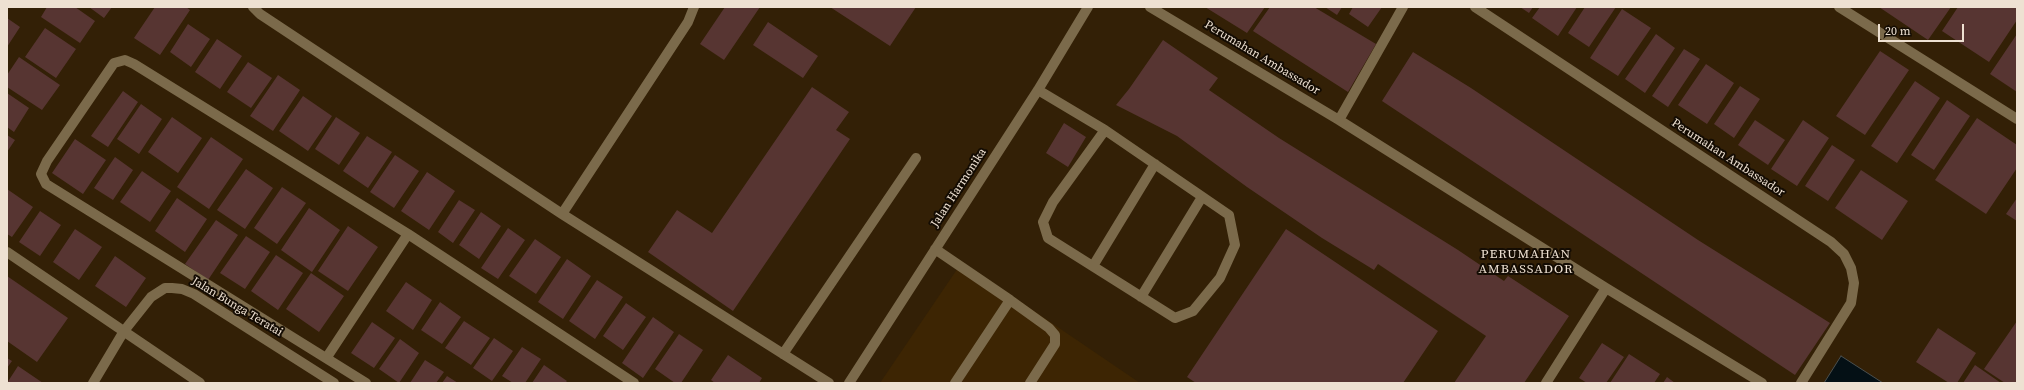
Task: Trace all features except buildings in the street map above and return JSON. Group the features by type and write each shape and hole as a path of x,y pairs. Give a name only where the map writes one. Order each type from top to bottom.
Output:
{"street":[{"path":"253,7 260,14 562,214 829,383"},
{"path":"562,214 688,22 694,7"},
{"name":"Jalan Harmonika","path":"849,383 1038,90 1088,7"},
{"name":"Perumahan Ambassador","path":"1150,7 1339,120 1606,288 1762,383"},
{"path":"1339,120 1403,7"},
{"name":"Perumahan Ambassador","path":"1475,7 1832,242 1844,254 1851,268 1854,284 1851,303 1802,383"},
{"path":"1839,7 2017,119"},
{"path":"366,383 327,357 46,184 41,174 47,161 114,63 125,60 140,68 408,234 634,383"},
{"path":"1038,90 1104,130 1229,215 1235,245 1220,278 1193,311 1175,318 1048,238 1043,222 1053,202 1104,130"},
{"path":"783,354 916,158"},
{"path":"1093,266 1155,164"},
{"path":"1141,297 1202,196"},
{"path":"327,357 408,234"},
{"path":"935,249 1050,328 1055,335 1055,344 1030,383"},
{"path":"7,252 200,383"},
{"name":"Jalan Bunga Teratai","path":"93,383 124,331 151,297 165,288 182,289 194,294 334,383"},
{"path":"1546,383 1606,288"},
{"path":"955,383 1010,300"}],"shaded area":[{"path":"962,262 1140,383 880,383"},
{"path":"1841,356 1883,383 1824,383"}],"district":[{"name":"PERUMAHAN AMBASSADOR","path":"1526,262"}]}
